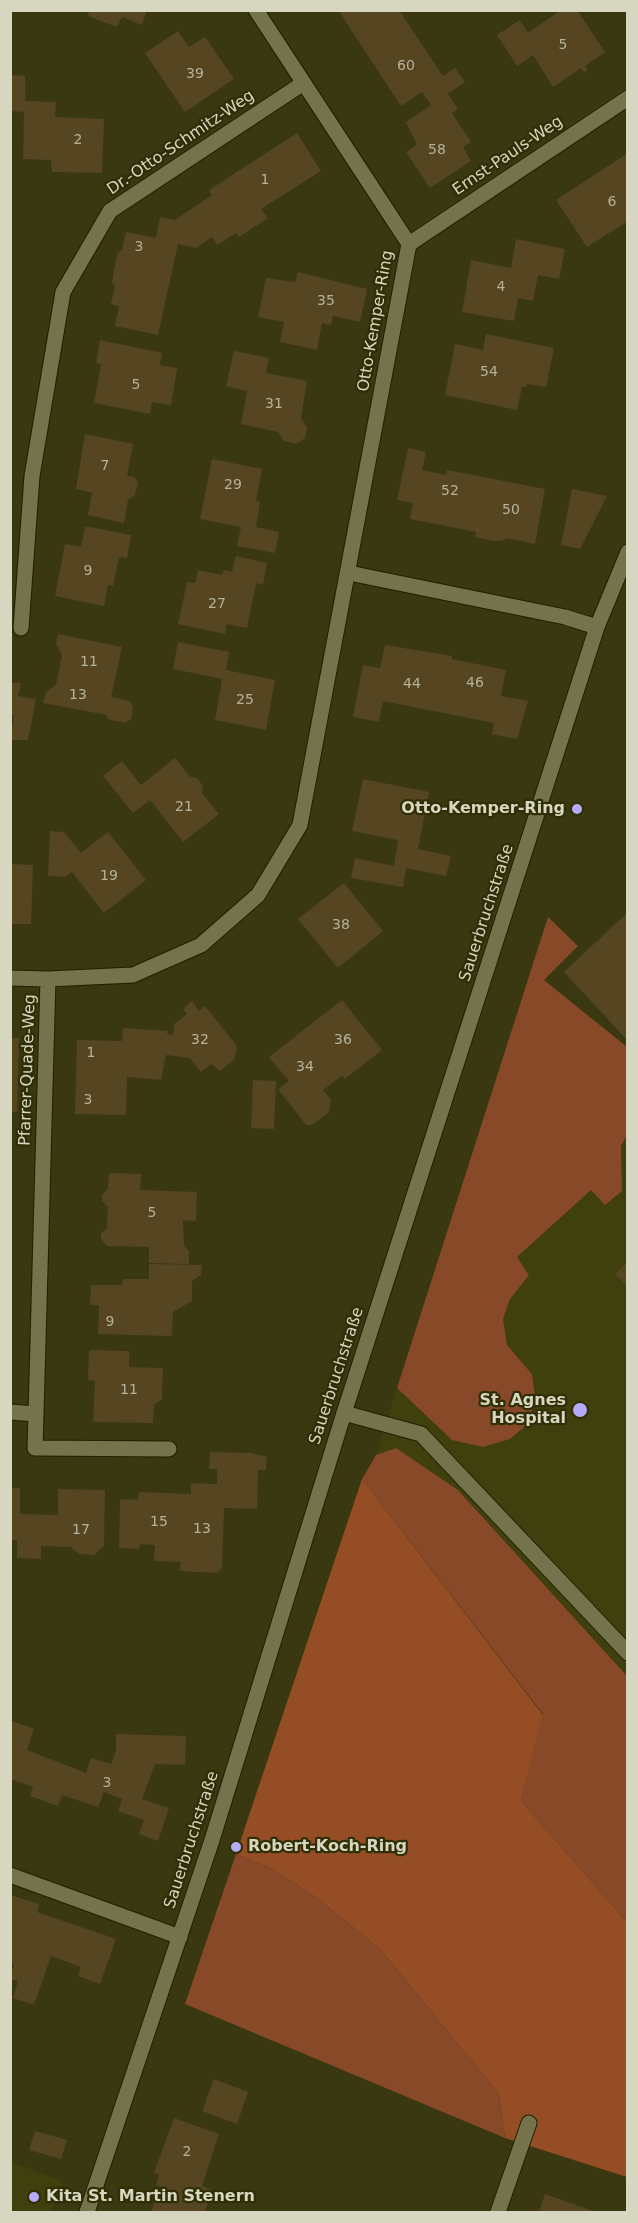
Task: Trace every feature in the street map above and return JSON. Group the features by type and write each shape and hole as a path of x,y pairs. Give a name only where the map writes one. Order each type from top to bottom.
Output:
{"street":[{"name":"Otto-Kemper-Ring","path":"10,978 48,979 133,975 201,945 258,895 300,825 409,244 302,84 256,10"},
{"name":"Dr.-Otto-Schmitz-Weg","path":"21,628 32,476 63,292 110,212 302,84"},
{"name":"Ernst-Pauls-Weg","path":"409,244 627,98"},
{"name":"Sauerbruchstraße","path":"87,2212 180,1937 344,1413 597,627 627,552"},
{"path":"349,573 565,616 597,627"},
{"name":"Pfarrer-Quade-Weg","path":"48,979 35,1448 169,1449"},
{"path":"10,1412 36,1414"},
{"path":"344,1413 421,1434 627,1653"},
{"path":"10,1875 180,1937"},
{"path":"498,2212 529,2123"}],"shaded area":[{"path":"548,917 578,946 544,980 627,1047 628,1133 621,1146 622,1191 605,1205 591,1190 517,1257 529,1275 510,1299 503,1319 507,1345 532,1374 535,1396 529,1423 510,1439 483,1447 452,1440 397,1388"},
{"name":"St. Agnes Hospital","path":"627,1133 627,1675 458,1490 396,1449 376,1455 397,1388 452,1440 483,1446 510,1439 532,1374 507,1345 503,1319 510,1299 529,1275 517,1257 591,1190 622,1191 621,1146"},
{"path":"396,1448 458,1490 627,1676 627,1922 521,1801 543,1714 362,1479 376,1455"},
{"path":"362,1479 543,1715 521,1801 627,1922 627,2177 505,2138 499,2094 380,1949 317,1898 273,1869 236,1854"},
{"path":"236,1854 273,1869 317,1898 380,1949 499,2094 505,2138 185,2004"},
{"name":"Kita St. Martin Stenern","path":"11,2162 63,2181 51,2212 11,2212"}],"building":[{"path":"90,10 147,10 142,25 122,17 117,27 88,16"},
{"path":"338,10 399,10 443,76 455,68 465,82 448,94 458,109 452,113 471,142 463,147 471,161 430,188 406,152 417,145 406,122 431,105 422,92 401,106"},
{"path":"561,10 577,10 605,52 585,66 588,70 584,73 581,68 553,87 533,55 517,66 497,35 520,20 528,33"},
{"path":"178,31 189,47 205,37 234,79 185,112 145,53"},
{"path":"10,75 25,76 25,101 56,102 55,117 104,119 102,173 52,172 51,160 23,159 24,112 10,111"},
{"path":"297,133 321,171 261,209 268,218 239,237 236,233 217,245 212,237 196,248 178,244 158,335 115,326 119,306 111,304 115,286 112,282 117,253 122,250 126,232 156,238 160,217 175,220 212,195 209,190"},
{"path":"628,153 628,221 587,247 556,200"},
{"path":"516,239 565,249 559,279 538,275 533,301 518,298 514,321 462,312 471,260 511,268"},
{"path":"298,272 367,289 360,322 333,316 331,325 322,323 317,350 280,342 284,322 258,317 266,278 295,282"},
{"path":"486,334 554,348 546,387 527,384 526,387 522,387 517,410 445,395 455,344 483,350"},
{"path":"100,340 162,353 160,365 177,368 171,405 152,402 150,414 94,403 101,364 96,363"},
{"path":"234,351 269,358 266,373 307,381 301,418 307,428 305,438 296,444 284,441 278,432 241,424 247,391 226,386"},
{"path":"85,434 133,444 127,476 134,477 138,482 135,495 128,500 124,523 88,515 92,493 76,489"},
{"path":"408,448 426,452 422,470 446,475 447,470 545,489 535,544 506,538 502,541 494,541 475,537 476,532 410,519 413,503 397,500"},
{"path":"212,459 262,469 256,501 260,502 256,527 279,532 275,553 237,546 241,527 200,519"},
{"path":"572,489 607,496 580,549 561,545"},
{"path":"85,526 131,535 127,558 119,557 113,586 108,585 104,606 55,596 65,544 81,547"},
{"path":"236,556 267,563 263,585 256,583 247,628 227,624 225,634 178,624 187,582 195,583 198,570 222,575 224,570 232,572"},
{"path":"58,634 122,647 111,697 130,701 133,707 131,719 125,723 107,719 107,715 43,703 46,692 56,685 62,655 56,644"},
{"path":"178,642 229,652 226,670 275,680 266,730 215,720 222,679 173,669"},
{"path":"385,645 452,656 452,659 506,670 501,696 528,701 517,739 492,734 494,723 383,701 379,722 353,717 363,665 380,668"},
{"path":"10,683 21,683 18,696 36,699 28,740 10,740 14,715 10,715"},
{"path":"175,758 190,777 197,778 203,786 202,793 219,814 183,842 150,800 133,813 103,776 122,761 141,785"},
{"path":"363,779 429,792 418,849 451,856 446,876 406,868 403,887 351,878 355,858 394,866 398,840 352,831"},
{"path":"50,831 64,832 81,853 108,832 146,880 104,913 72,872 65,877 48,876"},
{"path":"10,864 33,865 31,924 10,924"},
{"path":"344,883 383,931 338,968 298,919"},
{"path":"628,912 628,1041 564,972"},
{"path":"342,1000 382,1050 345,1079 342,1076 323,1090 331,1100 329,1112 312,1125 306,1125 278,1089 289,1081 269,1057"},
{"path":"192,1001 199,1011 205,1006 237,1046 235,1059 220,1071 211,1064 201,1072 190,1058 166,1055 161,1080 127,1077 126,1115 75,1114 77,1040 122,1041 123,1028 168,1031 167,1034 173,1035 174,1024 187,1014 183,1009"},
{"path":"10,1038 19,1038 17,1112 10,1112"},
{"path":"253,1080 276,1081 274,1129 251,1128"},
{"path":"109,1173 141,1174 140,1190 197,1192 196,1221 183,1220 184,1245 189,1252 189,1264 149,1263 149,1247 107,1246 101,1239 101,1234 107,1228 108,1207 102,1201 102,1195 108,1189"},
{"path":"628,1262 628,1287 615,1274"},
{"path":"149,1264 202,1265 201,1275 192,1281 192,1301 173,1312 172,1336 98,1334 99,1305 90,1305 91,1285 122,1285 123,1279 149,1279"},
{"path":"89,1350 129,1351 129,1367 163,1368 162,1399 154,1405 153,1423 93,1422 95,1381 88,1380"},
{"path":"210,1452 251,1453 267,1457 266,1470 258,1470 257,1509 224,1508 222,1568 217,1573 180,1571 181,1562 154,1561 155,1545 140,1544 139,1549 119,1548 120,1499 138,1500 139,1492 191,1494 191,1483 217,1484 217,1469 209,1469"},
{"path":"10,1488 20,1488 20,1514 58,1515 58,1489 105,1490 104,1546 94,1555 79,1554 71,1547 41,1546 41,1559 17,1558 17,1540 10,1540"},
{"path":"10,1720 34,1729 27,1750 86,1773 91,1758 111,1764 116,1751 116,1734 186,1736 185,1765 155,1764 142,1799 169,1808 158,1841 139,1834 144,1820 118,1811 122,1799 104,1792 98,1807 62,1795 58,1806 30,1796 33,1787 10,1779"},
{"path":"10,1895 39,1904 37,1912 116,1939 100,1984 78,1976 81,1967 51,1956 34,2005 13,1998 18,1981 10,1979 14,1964 10,1963"},
{"path":"214,2079 248,2092 237,2124 202,2111"},
{"path":"174,2118 219,2134 202,2186 212,2190 205,2212 151,2212 160,2186 156,2185 159,2175 154,2173"},
{"path":"35,2131 67,2140 61,2159 29,2150"},
{"path":"545,2194 596,2212 539,2212"}],"place":[{"name":"Otto-Kemper-Ring","path":"577,809"},
{"name":"St. Agnes Hospital","path":"580,1410"},
{"name":"Robert-Koch-Ring","path":"236,1847"},
{"name":"Kita St. Martin Stenern","path":"34,2197"}]}
